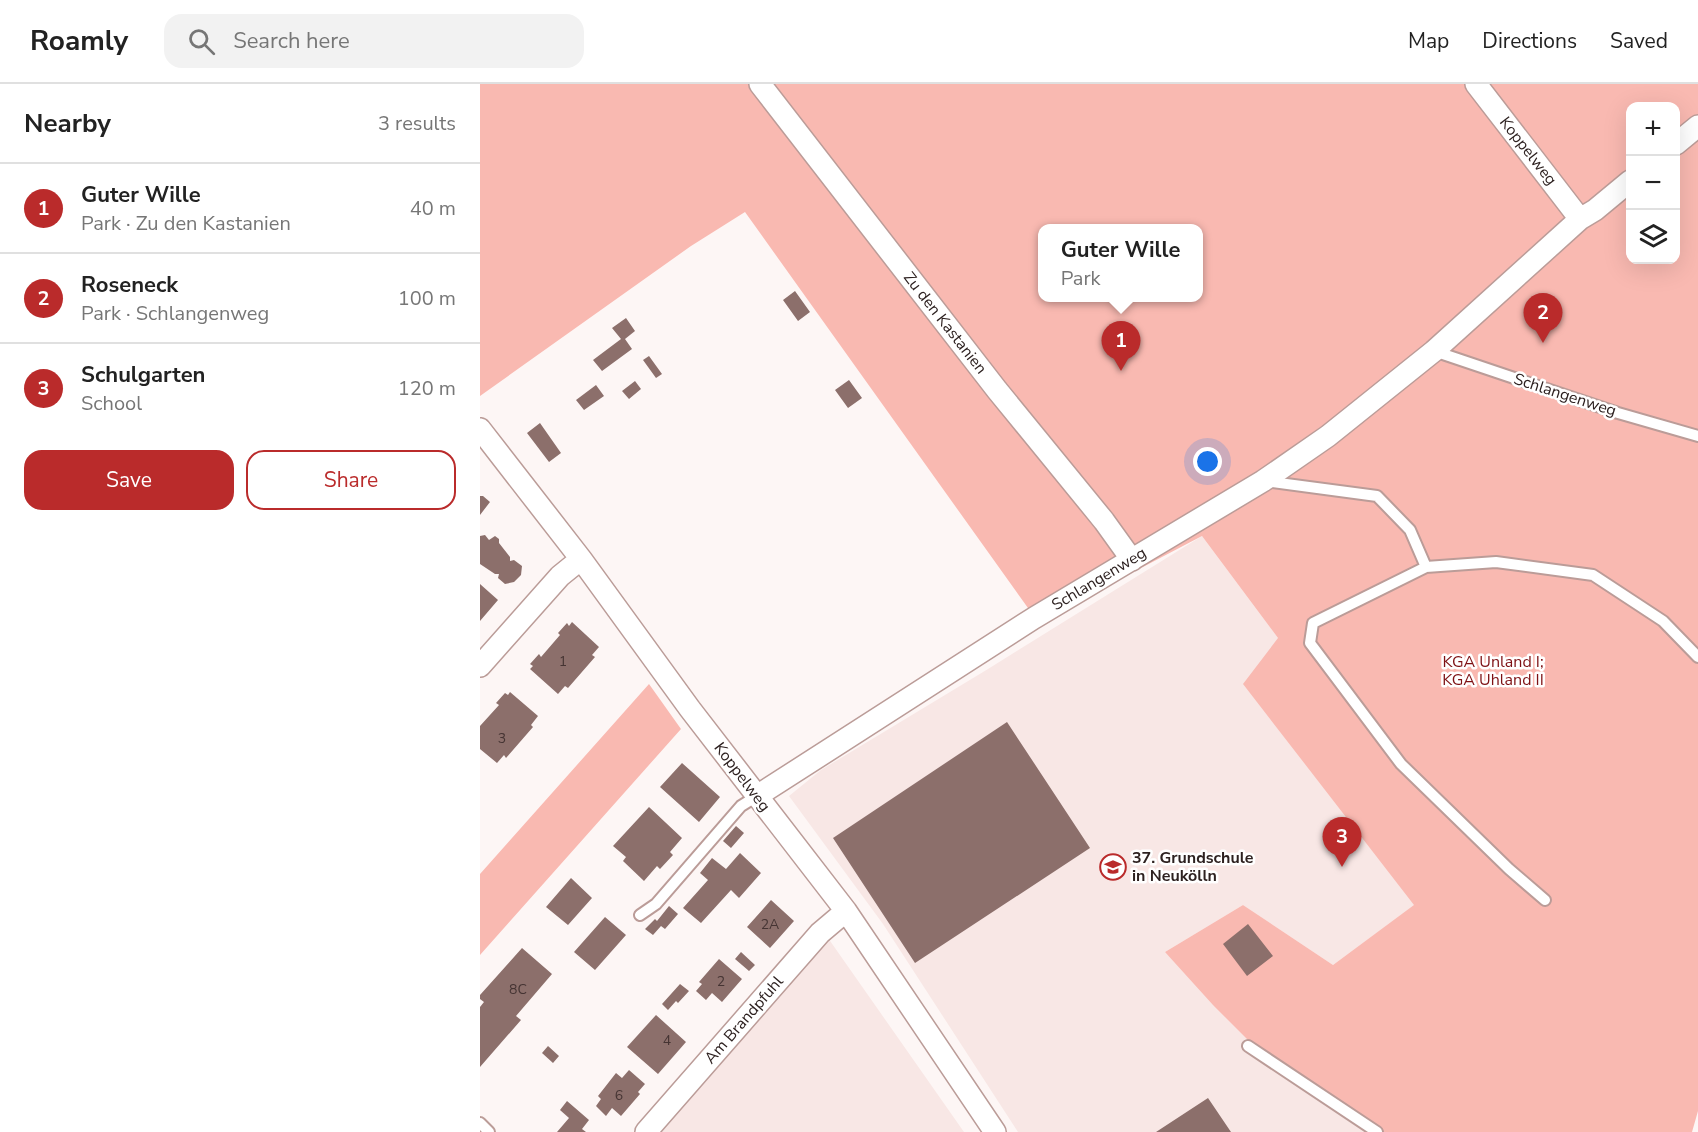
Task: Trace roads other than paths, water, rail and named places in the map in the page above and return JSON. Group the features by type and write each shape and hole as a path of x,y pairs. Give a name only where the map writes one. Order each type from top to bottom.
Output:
{"street":[{"name":"Zu den Kastanien","path":"760,84 997,390 1104,521 1132,560"},
{"name":"Koppelweg","path":"1476,84 1580,219"},
{"path":"1680,141 1698,126"},
{"name":"Schlangenweg","path":"756,796 1035,618 1263,481 1328,436 1434,351 1580,219 1595,210 1626,184"},
{"name":"Koppelweg","path":"480,429 581,559 756,796 846,911 995,1132"},
{"path":"480,666 560,576 581,559"},
{"name":"Am Brandpfuhl","path":"646,1132 820,933 846,911"}],"lane":[{"name":"Schlangenweg","path":"1434,351 1618,413 1698,436"},
{"path":"1263,481 1377,496 1410,530 1426,567"},
{"path":"1545,900 1509,869 1401,764 1310,643 1313,623 1426,567 1496,562 1593,574 1663,621 1698,657"},
{"path":"640,915 656,904 741,806 756,796"},
{"path":"1248,1046 1377,1132"},
{"path":"480,1123 489,1132"}],"place":[{"name":"Roseneck","path":"1543,343"},
{"name":"Guter Wille","path":"1121,371"},
{"name":"37. Grundschule in Neukölln","path":"1113,867"},
{"name":"Schulgarten","path":"1342,867"}],"park label":[{"name":"KGA Unland I; KGA Uhland II","path":"1493,671"}]}
